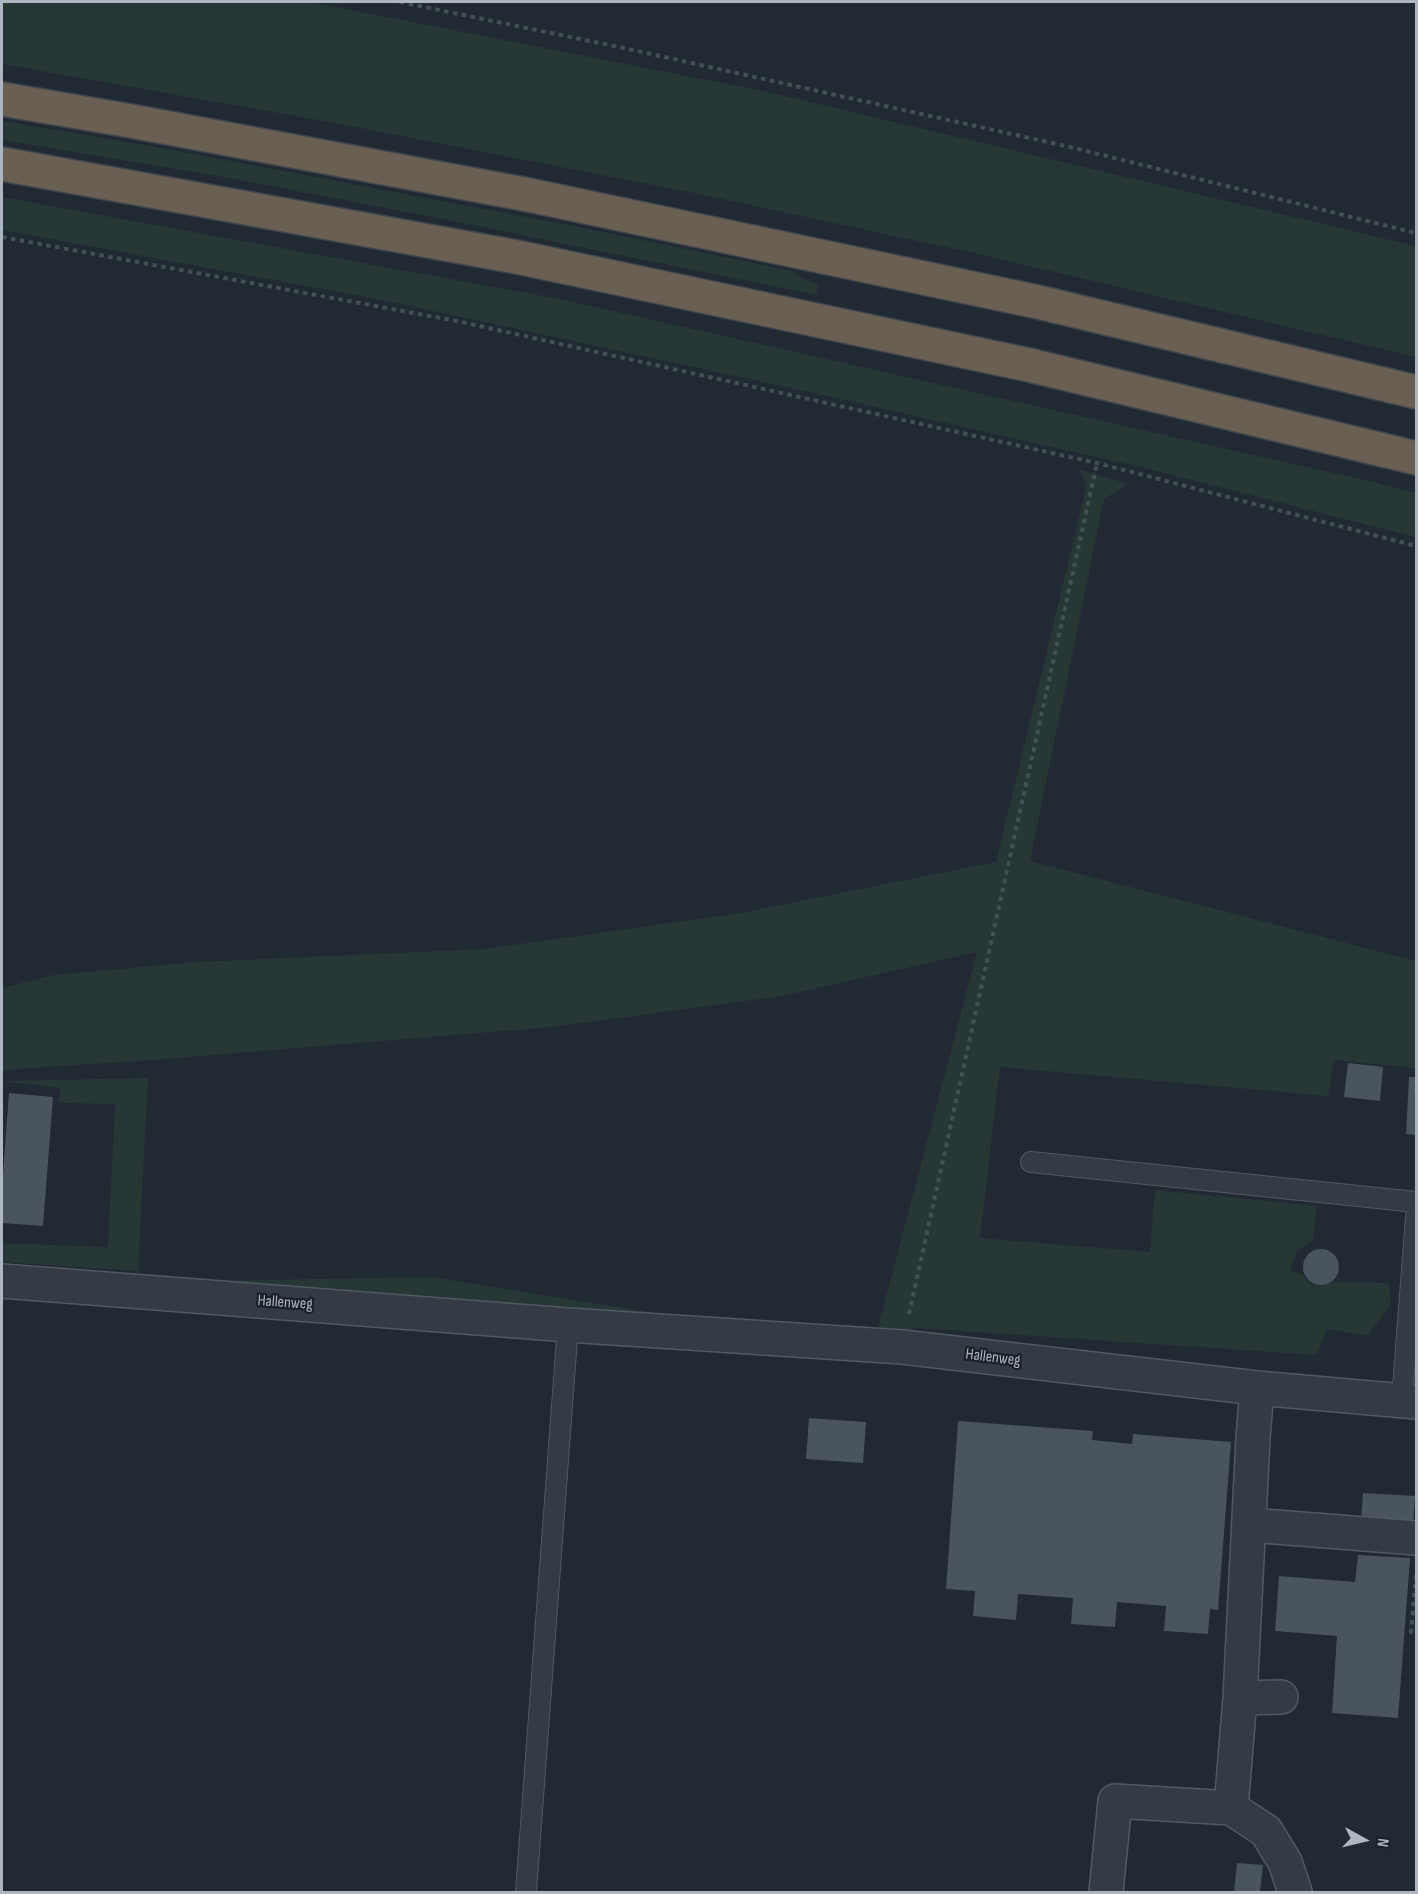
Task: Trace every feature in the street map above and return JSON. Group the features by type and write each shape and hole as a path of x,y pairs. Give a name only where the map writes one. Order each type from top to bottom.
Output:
{"highway":[{"path":"2,99 529,195 1038,302 1416,392"},
{"path":"2,164 517,257 1029,365 1416,458"}],"street":[{"name":"Hallenweg","path":"2,1281 568,1325 902,1347 1257,1388 1409,1401"},
{"path":"1232,1808 1257,1388"},
{"path":"1250,1525 1416,1538"},
{"path":"1240,1698 1281,1697"},
{"path":"1106,1893 1115,1801 1232,1808 1266,1831 1285,1862 1295,1893"}],"lane":[{"path":"1031,1162 1416,1202"},
{"path":"1409,1401 1416,1217"},
{"path":"526,1893 568,1325"}],"path":[{"path":"400,2 635,51 1070,147 1416,233"},
{"path":"2,237 457,321 1097,463 1416,546"},
{"path":"902,1347 1097,463"},
{"path":"1416,1575 1411,1632 1416,1632"}],"shaded area":[{"path":"2,2 310,2 764,91 1416,246 1416,357 978,254 694,193 335,123 2,64"},
{"path":"2,121 168,149 579,227 793,271 801,278 818,284 816,295 234,179 2,140"},
{"path":"2,197 560,299 1378,483 1416,493 1416,537 1144,468 823,395 387,301 2,230"},
{"path":"1078,469 1128,484 1104,499 1030,861 1416,961 1416,1068 1334,1060 1328,1096 1000,1067 980,1238 1150,1252 1155,1190 1317,1206 1313,1240 1297,1251 1290,1271 1302,1274 1310,1284 1321,1286 1334,1282 1389,1283 1391,1304 1367,1336 1327,1329 1316,1355 917,1328 885,1339 145,1282 431,1277 686,1318 878,1327 977,952 782,996 553,1027 2,1070 2,988 53,975 196,962 484,949 741,913 996,862 1087,484"},
{"path":"148,1078 138,1271 2,1262 2,1243 108,1247 115,1104 59,1103 60,1088 2,1081"}],"building":[{"path":"1348,1063 1383,1067 1380,1101 1344,1097"},
{"path":"1409,1077 1416,1077 1416,1135 1406,1134"},
{"path":"9,1093 53,1097 43,1226 2,1223 2,1187"},
{"path":"1321,1249 1334,1254 1339,1267 1334,1280 1321,1285 1308,1280 1303,1267 1308,1254"},
{"path":"809,1418 866,1422 863,1463 806,1459"},
{"path":"958,1421 1093,1431 1092,1440 1132,1444 1133,1434 1231,1442 1218,1610 1210,1609 1208,1634 1164,1631 1166,1606 1117,1602 1115,1627 1071,1624 1073,1598 1018,1594 1016,1620 973,1616 975,1591 946,1589"},
{"path":"1363,1493 1415,1496 1413,1524 1361,1521"},
{"path":"1358,1555 1410,1558 1398,1718 1332,1713 1337,1636 1275,1631 1279,1576 1355,1582"},
{"path":"1237,1863 1263,1865 1260,1892 1234,1892"}]}
